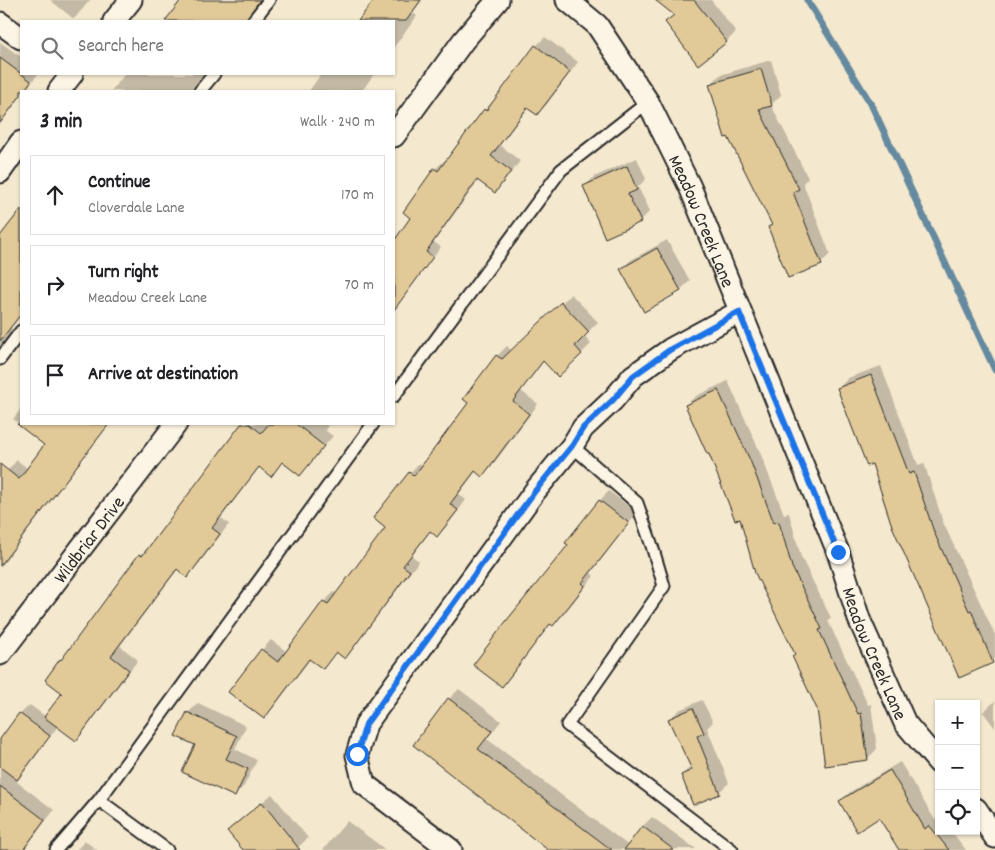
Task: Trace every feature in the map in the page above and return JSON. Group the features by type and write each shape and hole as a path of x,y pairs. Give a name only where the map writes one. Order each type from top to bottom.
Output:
{"street":[{"path":"115,20 131,0"},
{"path":"395,135 464,41 498,0"},
{"name":"Meadow Creek Lane","path":"567,0 597,25 648,102 690,187 739,312 838,552 859,619 906,723 935,758"},
{"path":"0,23 20,37"},
{"path":"60,90 71,75"},
{"path":"0,172 20,143"},
{"path":"451,850 364,784 357,754 366,724 535,491 572,446 583,428 613,400 633,376 671,349 739,312"},
{"name":"Wildbriar Drive","path":"0,654 175,425"},
{"path":"980,815 995,837"}],"lane":[{"path":"254,20 269,0"},
{"path":"201,90 213,75"},
{"path":"395,395 561,170 648,102"},
{"path":"0,359 20,332"},
{"path":"56,850 99,800 373,425"},
{"path":"572,446 637,503 664,586 567,725 732,850"},
{"path":"99,800 167,850"}],"building":[{"path":"181,0 260,0 246,20 166,20"},
{"path":"374,0 421,0 406,21 359,20"},
{"path":"655,0 694,0 727,42 698,65 665,22 674,15"},
{"path":"535,45 570,72 537,115 527,108 491,156 511,171 495,193 477,180 426,252 433,257 395,309 395,240 410,218 403,212 434,168 438,171 484,109 486,111"},
{"path":"0,58 20,73 20,75 31,81 25,90 20,90 20,96 0,123"},
{"path":"761,69 772,106 759,109 799,189 793,192 822,265 788,278 768,227 772,225 728,137 725,138 709,84"},
{"path":"627,166 637,190 628,194 641,222 605,238 583,186"},
{"path":"20,210 20,315 0,341 0,236"},
{"path":"657,248 681,291 644,312 620,269"},
{"path":"561,302 589,332 575,346 582,354 558,377 543,361 513,401 529,414 482,477 475,471 450,504 458,510 437,537 430,531 403,566 410,571 345,659 336,652 323,669 309,659 264,719 228,692 261,649 278,662 323,601 328,604 385,528 373,518 409,472 414,476 468,403 463,399 496,355 502,359"},
{"path":"871,375 909,474 914,472 934,532 969,611 971,610 993,663 959,678 892,526 872,464 867,466 837,388"},
{"path":"718,390 750,460 774,523 779,522 792,567 822,629 819,630 858,714 861,713 868,760 825,766 817,709 792,656 795,654 755,573 740,519 735,520 709,454 707,454 685,405"},
{"path":"17,424 108,425 0,566 0,464 19,479 44,445"},
{"path":"240,425 251,425 261,433 268,425 297,425 324,446 300,476 282,462 271,477 259,467 212,528 220,534 187,578 177,569 111,656 129,670 76,741 44,717 62,693 45,680 139,554 142,556"},
{"path":"599,500 629,523 582,583 585,586 553,626 550,624 502,687 473,665 568,545 565,543"},
{"path":"448,698 492,731 478,749 612,850 548,850 413,745"},
{"path":"693,708 704,733 697,736 720,794 693,805 681,775 692,770 668,719"},
{"path":"187,712 237,736 226,759 248,769 235,797 182,772 195,745 175,736"},
{"path":"19,713 50,736 17,780 0,767 0,739"},
{"path":"890,770 925,829 929,825 935,835 949,850 899,850 879,818 857,832 839,801"},
{"path":"0,786 45,820 23,850 0,850"},
{"path":"262,802 300,850 243,850 227,831"},
{"path":"642,826 674,850 624,850"}],"waterway":[{"path":"807,0 871,104 995,370"}],"route":[{"path":"357,754 366,724 535,491 572,446 583,428 613,400 633,376 671,349 739,312 838,552"}]}
